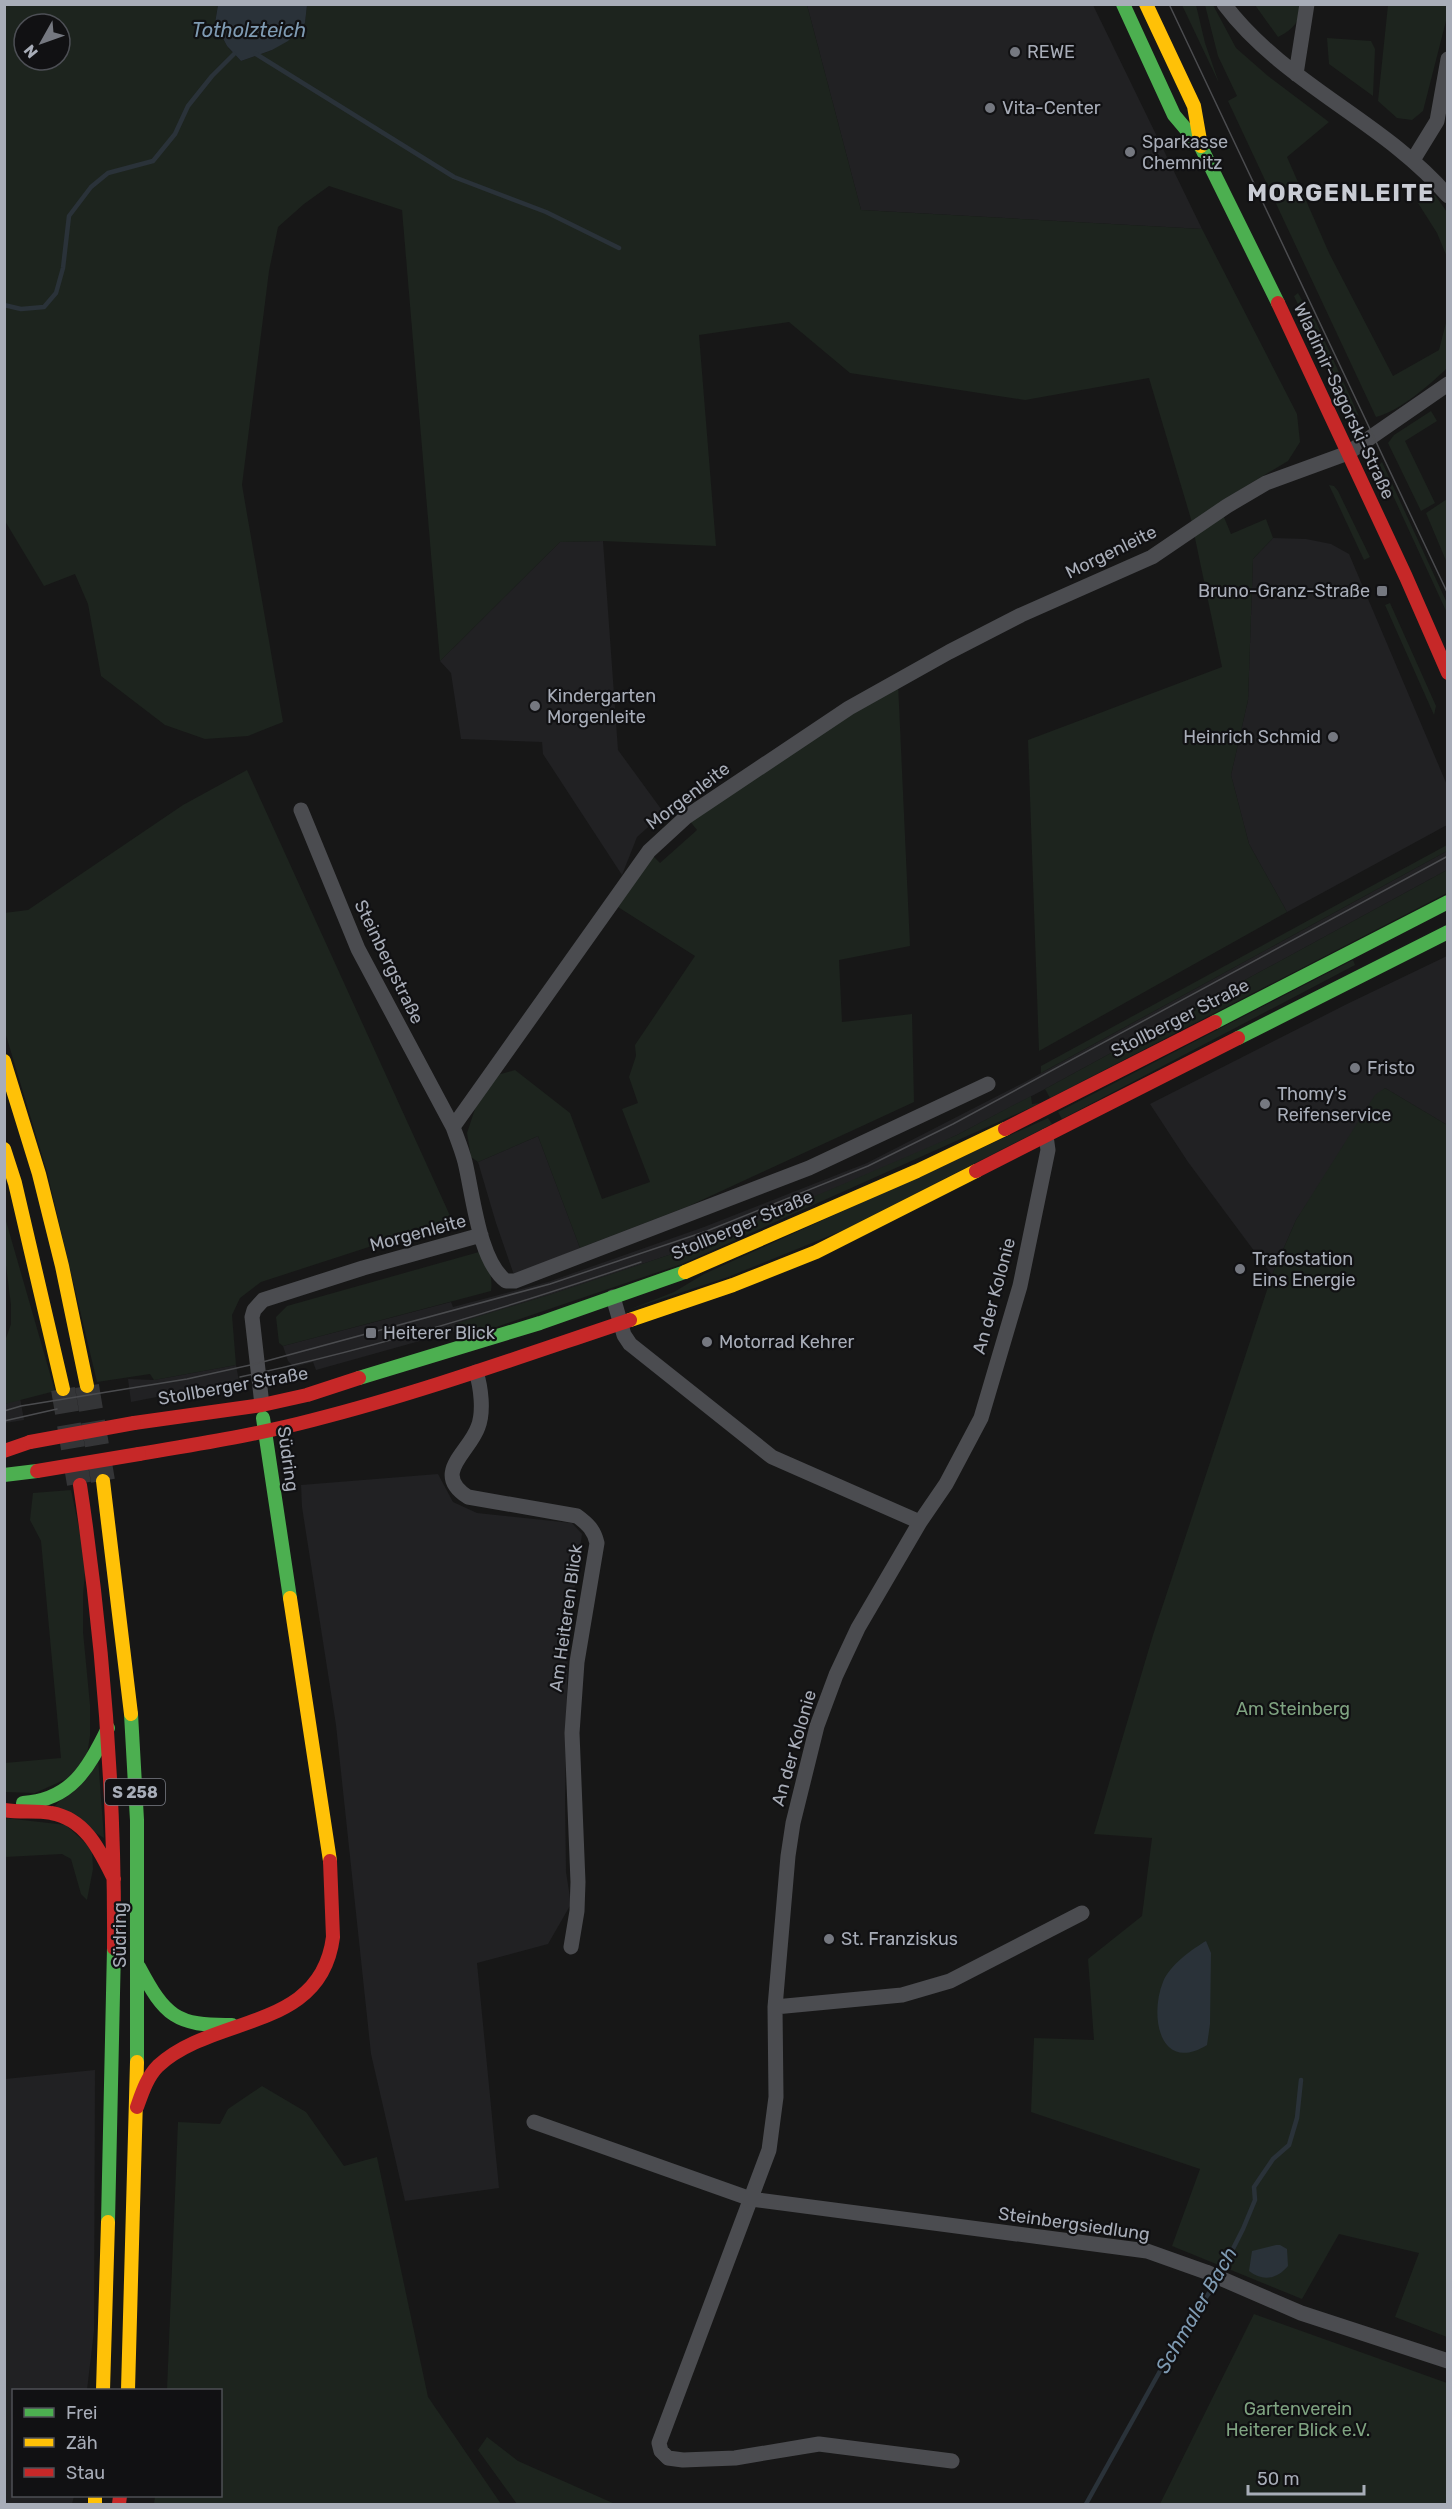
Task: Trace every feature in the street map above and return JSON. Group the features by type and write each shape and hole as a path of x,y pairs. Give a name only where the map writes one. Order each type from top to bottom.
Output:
{"main road":[{"name":"Wladimir-Sagorski-Straße","path":"1123,4 1174,115 1201,147 1269,283 1448,673"},
{"name":"Wladimir-Sagorski-Straße","path":"1146,4 1194,106 1201,147"},
{"name":"Stollberger Straße","path":"7,1450 30,1442 134,1423 262,1405 307,1395 401,1364 540,1323 704,1265 927,1166 1050,1108 1448,902"},
{"path":"4,1475 265,1432 315,1420 476,1372 733,1285 816,1251 1448,932"},
{"path":"4,1061 39,1174 62,1266 87,1386"},
{"path":"4,1149 30,1245 63,1389"},
{"path":"4,1199 18,1218 30,1245"},
{"name":"Südring","path":"251,2023 280,2011 320,1980 332,1949 333,1915 330,1856 262,1405"},
{"path":"4,1483 31,1472"},
{"name":"Südring","path":"104,1480 130,1698 137,1820 139,1967 137,2109 128,2389"},
{"name":"Südring","path":"80,1485 93,1576 108,1728 114,1879 103,2389"},
{"name":"S 258","path":"4,1801 28,1803 46,1799 79,1780 90,1765 108,1728"},
{"name":"S 258","path":"4,1810 51,1813 76,1823 94,1842 114,1879"},
{"name":"S 258","path":"139,1967 154,1997 172,2016 195,2025 230,2026 251,2023"},
{"name":"S 258","path":"137,2109 152,2074 165,2060 191,2045 251,2023"}],"street":[{"path":"1224,4 1235,19 1296,74 1413,160 1448,196"},
{"path":"1296,74 1307,4"},
{"path":"1413,160 1437,121 1448,59"},
{"path":"1348,453 1448,384"},
{"name":"Morgenleite","path":"262,1405 252,1317 254,1310 263,1300 363,1268 482,1235 464,1159 453,1126 649,851 687,817 814,730 949,652 1022,615 1152,557 1227,506 1266,483 1348,453"},
{"name":"Steinbergstraße","path":"301,810 358,949 453,1126"},
{"name":"Stollberger Straße","path":"482,1235 492,1267 506,1281 515,1281 809,1168 988,1084"},
{"name":"An der Kolonie","path":"775,2007 788,1856 793,1823 817,1726 836,1675 858,1628 920,1522 946,1484 981,1418 1020,1286 1048,1149 1046,1136"},
{"path":"613,1297 620,1323 630,1344 772,1457 920,1522"},
{"name":"Am Heiteren Blick","path":"476,1372 481,1385 479,1424 473,1438 457,1458 452,1471 459,1491 468,1497 577,1516 594,1532 597,1543 576,1674 572,1733 578,1911 571,1947"},
{"path":"952,2461 819,2444 735,2458 682,2460 668,2458 661,2451 659,2443 769,2150 776,2097 775,2007 902,1995 950,1980 1082,1913"},
{"name":"Steinbergsiedlung","path":"534,2122 751,2199 1147,2251 1301,2313 1448,2361"}],"shaded area":[{"path":"807,5 1093,5 1202,229 861,210"},
{"name":"Heinrich Schmid","path":"1273,538 1306,539 1331,544 1349,554 1447,785 1447,825 1287,912 1249,844 1231,775 1248,700 1253,559"},
{"name":"Kindergarten Morgenleite","path":"603,541 618,750 664,813 637,837 622,875 543,754 542,742 461,739 451,673 440,661 560,542"},
{"path":"1447,851 1447,870 1045,1089 873,1175 711,1241 458,1323 459,1330 316,1370 313,1362 294,1367 288,1361 283,1346 451,1302 453,1307 548,1282 704,1227 867,1163 1025,1082"},
{"path":"1447,956 1447,1125 1385,1088 1296,1220 1272,1275 1188,1162 1150,1104"},
{"path":"538,1136 580,1248 514,1275 478,1162"},
{"path":"236,1365 239,1381 131,1402 128,1379 154,1380"},
{"path":"20,1398 24,1420 5,1423 5,1404"},
{"path":"438,1474 453,1502 477,1513 572,1523 582,1534 568,1636 565,1798 566,1872 571,1904 548,1944 477,1963 499,2188 405,2201 371,2054 336,1725 302,1507 301,1485"},
{"path":"95,2070 94,2331 87,2389 12,2389 12,2497 74,2497 72,2504 5,2504 5,2079"}],"green space":[{"path":"5,5 218,5 215,23 227,46 241,61 272,50 305,23 307,5 807,5 861,210 1202,229 1297,414 1300,442 1288,461 1218,503 1231,534 1266,519 1273,538 1253,559 1248,700 1231,775 1249,844 1287,912 1039,1051 1028,740 1222,667 1191,519 1149,378 1025,400 850,373 789,322 699,335 716,546 603,541 560,542 440,661 402,210 329,186 278,227 269,271 242,485 283,722 248,736 205,739 165,725 101,676 88,604 75,574 44,586 5,521"},
{"path":"1182,5 1196,5 1205,43 1219,83"},
{"path":"1205,5 1213,5 1236,48 1268,76 1329,122 1287,157 1329,253 1393,376 1439,350 1447,319 1447,368 1414,397 1385,414 1376,417 1228,101 1237,96 1218,56"},
{"path":"1255,5 1302,5 1300,16 1295,24 1278,37"},
{"path":"1388,5 1447,5 1447,17 1423,111 1412,120 1397,118 1378,101"},
{"path":"1327,38 1371,41 1375,49 1373,96 1329,64"},
{"path":"1435,195 1447,212 1447,257 1437,233 1418,203"},
{"path":"1298,293 1308,311 1311,311 1359,416 1352,412 1343,400 1294,296"},
{"path":"1431,411 1437,421 1405,441 1435,503 1421,511 1388,443 1394,435"},
{"path":"1382,462 1447,603 1447,613 1379,465"},
{"path":"1329,485 1334,486 1338,491 1370,557 1364,560"},
{"path":"1447,499 1447,563 1426,513"},
{"path":"1390,603 1436,706 1434,715 1385,605"},
{"path":"898,683 910,946 839,960 842,1022 912,1014 914,1102 689,1206 580,1248 538,1136 478,1162 471,1157 467,1133 477,1103 497,1075 515,1070 570,1113 602,1199 650,1182 622,1109 638,1103 629,1077 636,1056 635,1045 695,956 618,907 652,855 660,863 697,830 689,820"},
{"path":"247,770 452,1220 261,1282 240,1298 232,1315 236,1365 154,1380 150,1374 97,1382 47,1172 5,1032 4,913 28,910 183,805"},
{"path":"1447,845 1447,851 1041,1073 1041,1066"},
{"path":"1447,870 1447,893 1050,1098 1045,1089"},
{"path":"1353,960 1355,965 1062,1119 1058,1112"},
{"name":"Am Steinberg","path":"1385,1088 1447,1125 1447,2337 1395,2317 1419,2253 1339,2234 1302,2299 1172,2246 1200,2169 1031,2112 1034,2038 1094,2040 1088,1959 1142,1916 1152,1838 1094,1834 1153,1635 1272,1275 1296,1220 1375,1095"},
{"path":"1031,1096 1032,1104 1041,1103 682,1264 461,1339 457,1323 711,1241 957,1135"},
{"path":"1048,1118 1052,1124 844,1230 728,1277 628,1310 674,1292 704,1274"},
{"path":"4,1214 55,1391 5,1404 5,1341 11,1324 11,1305 5,1258"},
{"path":"479,1252 489,1270 491,1291 283,1346 279,1343 276,1317 287,1306"},
{"path":"71,1490 86,1561 83,1632 90,1705 90,1736 86,1761 73,1776 35,1793 5,1792 4,1763 61,1758 41,1541 30,1520 33,1493"},
{"path":"98,1758 104,1838 54,1807"},
{"path":"5,1818 66,1825 92,1849 93,1869 87,1900 81,1894 71,1859 62,1854 5,1857"},
{"path":"262,2086 306,2112 344,2166 377,2157 428,2397 501,2504 154,2504 155,2497 222,2497 222,2389 167,2389 178,2122 220,2124 228,2109"},
{"name":"Gartenverein Heiterer Blick e.V.","path":"1254,2314 1447,2383 1447,2504 1160,2504"},
{"path":"487,2437 518,2461 615,2504 517,2504 478,2450"}],"water":[{"name":"Totholzteich","path":"218,5 307,5 305,23 288,41 272,50 241,61 227,46 215,23"},
{"path":"1206,1941 1211,1953 1210,2024 1207,2045 1191,2052 1178,2052 1169,2047 1162,2037 1158,2025 1159,1996 1170,1970 1188,1953"},
{"path":"1276,2245 1287,2249 1288,2266 1284,2270 1270,2278 1259,2277 1249,2271 1252,2251"}],"waterway":[{"path":"4,305 21,309 44,307 56,293 63,268 69,216 91,187 108,173 153,161 175,134 188,106 212,76 234,54"},
{"path":"256,54 454,177 546,212 619,248"},
{"name":"Schmaler Bach","path":"1086,2504 1189,2319 1213,2288 1255,2200 1254,2187 1273,2159 1289,2145 1297,2118 1301,2080"}],"tunnel":[{"path":"87,1386 103,1481"},
{"path":"63,1389 79,1484"}],"tram line":[{"path":"1169,4 1448,594"},
{"path":"4,1411 21,1406 187,1379 259,1363 550,1284 707,1231 868,1166 953,1124 1448,856"},
{"path":"240,1377 291,1366 442,1326 641,1262"},
{"path":"4,1421 57,1409"}],"traffic: fast":[{"path":"1123,4 1174,115 1201,147 1278,303"},
{"path":"1215,1022 1448,902"},
{"path":"1238,1038 1448,932"},
{"path":"359,1378 540,1323 685,1272"},
{"path":"263,1418 290,1598"},
{"path":"4,1475 37,1471"},
{"path":"131,1714 137,1820 137,2062"},
{"path":"23,1803 40,1801 66,1788 85,1769 108,1728"},
{"path":"108,2222 114,1948"},
{"path":"139,1967 157,1997 174,2015 198,2023 232,2025"}],"traffic: slow":[{"path":"1146,4 1194,106 1201,146"},
{"path":"4,1061 39,1174 62,1266 87,1386"},
{"path":"685,1272 917,1171 1005,1129"},
{"path":"4,1149 15,1183 63,1389"},
{"path":"630,1320 733,1285 816,1252 976,1171"},
{"path":"103,1481 131,1714"},
{"path":"290,1598 330,1861"},
{"path":"128,2389 137,2062"},
{"path":"103,2389 108,2222"},
{"path":"95,2497 95,2504"}],"traffic: jam":[{"path":"1278,303 1406,577 1448,673"},
{"path":"1005,1129 1215,1022"},
{"path":"976,1171 1238,1038"},
{"path":"139,1454 226,1439 313,1420 393,1398 630,1320"},
{"path":"134,1423 262,1405 307,1395 359,1378"},
{"path":"30,1442 134,1423"},
{"path":"4,1451 30,1442"},
{"path":"37,1471 139,1454"},
{"path":"80,1485 95,1600 106,1716 110,1774 114,1948"},
{"path":"4,1810 51,1813 74,1822 83,1829 97,1847 114,1879"},
{"path":"137,2107 145,2085 154,2070 181,2049 207,2037 262,2018 287,2006 308,1990 324,1968 333,1937 330,1861"},
{"path":"119,2504 120,2497"}],"place":[{"name":"REWE","path":"1015,52"},
{"name":"Vita-Center","path":"990,108"},
{"name":"Sparkasse Chemnitz","path":"1130,152"},
{"name":"Bruno-Granz-Straße","path":"1382,591"},
{"name":"Kindergarten Morgenleite","path":"535,706"},
{"name":"Heinrich Schmid","path":"1333,737"},
{"name":"Fristo","path":"1355,1068"},
{"name":"Thomy's Reifenservice","path":"1265,1104"},
{"name":"Trafostation Eins Energie","path":"1240,1269"},
{"name":"Heiterer Blick","path":"371,1333"},
{"name":"Motorrad Kehrer","path":"707,1342"},
{"name":"St. Franziskus","path":"829,1939"}],"district":[{"name":"MORGENLEITE","path":"1341,193"}]}
